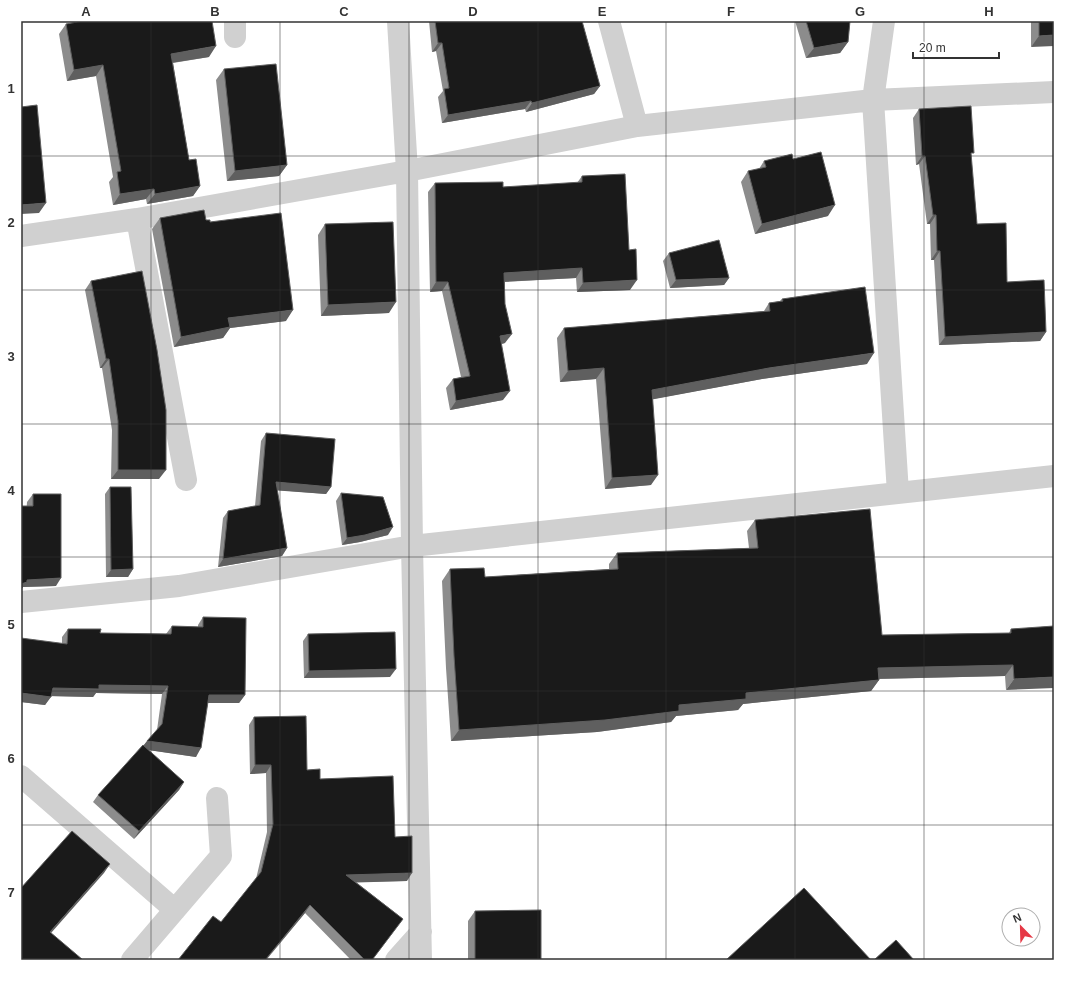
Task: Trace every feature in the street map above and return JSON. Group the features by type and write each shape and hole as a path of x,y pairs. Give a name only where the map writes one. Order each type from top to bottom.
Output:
{"street":[{"path":"398,21 407,171 412,546 421,960"},
{"path":"609,21 636,126"},
{"path":"884,21 873,100 898,493"},
{"path":"21,236 137,219 407,171 636,126 873,100 1054,92"},
{"path":"137,219 186,480"},
{"path":"21,602 179,586 412,546 1054,476"},
{"path":"21,776 175,910"},
{"path":"132,960 221,856 217,798"},
{"path":"396,960 421,932"}],"building":[{"path":"83,21 212,21 216,46 171,54 189,160 196,159 200,186 155,194 154,189 120,194 117,172 121,171 103,65 74,70 66,24"},
{"path":"435,21 582,21 600,86 532,103 531,101 448,115 444,89 449,88 442,43 438,43"},
{"path":"806,21 850,21 848,42 814,48"},
{"path":"1039,21 1054,21 1054,35 1039,36"},
{"path":"276,64 287,165 235,171 224,69"},
{"path":"37,105 46,203 21,205 21,107"},
{"path":"971,106 974,153 971,153 977,224 1006,223 1007,282 1044,280 1046,332 945,337 940,251 937,251 936,215 933,215 925,156 922,156 919,109"},
{"path":"821,152 835,205 762,224 748,171 766,167 764,161 792,154 793,159"},
{"path":"625,174 629,250 636,249 637,280 583,283 582,268 504,273 505,304 512,334 500,336 510,391 456,401 453,379 470,376 448,282 436,282 435,183 503,182 503,187 582,182 582,176"},
{"path":"204,210 206,220 210,220 210,222 281,213 293,310 228,318 230,327 181,337 160,218"},
{"path":"393,222 396,302 328,305 325,224"},
{"path":"719,240 729,278 676,280 669,253"},
{"path":"142,271 157,350 166,410 166,470 118,470 118,421 109,359 106,359 91,281"},
{"path":"865,287 874,353 769,368 652,390 658,475 612,478 604,368 568,371 564,328 770,311 769,303 783,301 782,299"},
{"path":"266,433 335,439 331,487 276,482 287,548 223,559 228,511 260,505"},
{"path":"110,487 131,487 133,569 111,570"},
{"path":"341,493 383,497 393,527 365,535 347,538"},
{"path":"33,494 61,494 61,578 27,580 27,582 21,584 21,506 33,506"},
{"path":"870,509 882,635 1011,633 1011,629 1054,626 1054,677 1014,679 1013,665 878,668 879,680 746,693 746,699 679,705 679,711 605,720 459,730 450,569 484,568 485,577 618,569 617,553 758,548 755,520"},
{"path":"203,617 246,618 245,695 209,695 201,748 147,741 162,724 168,686 99,685 99,689 53,688 51,697 21,693 21,638 67,644 68,629 101,629 100,633 171,634 172,626 203,627"},
{"path":"395,632 396,669 309,671 308,634"},
{"path":"306,716 307,770 320,769 320,779 393,776 395,837 412,836 412,873 346,875 403,919 372,960 365,960 310,905 266,959 268,960 178,960 213,916 221,922 261,872 273,824 271,765 255,765 254,717"},
{"path":"143,745 184,782 139,831 98,795"},
{"path":"72,831 110,864 50,932 83,960 21,960 21,888"},
{"path":"804,888 871,960 726,960"},
{"path":"541,910 541,960 475,960 475,911"},
{"path":"896,940 914,960 874,960"}]}
